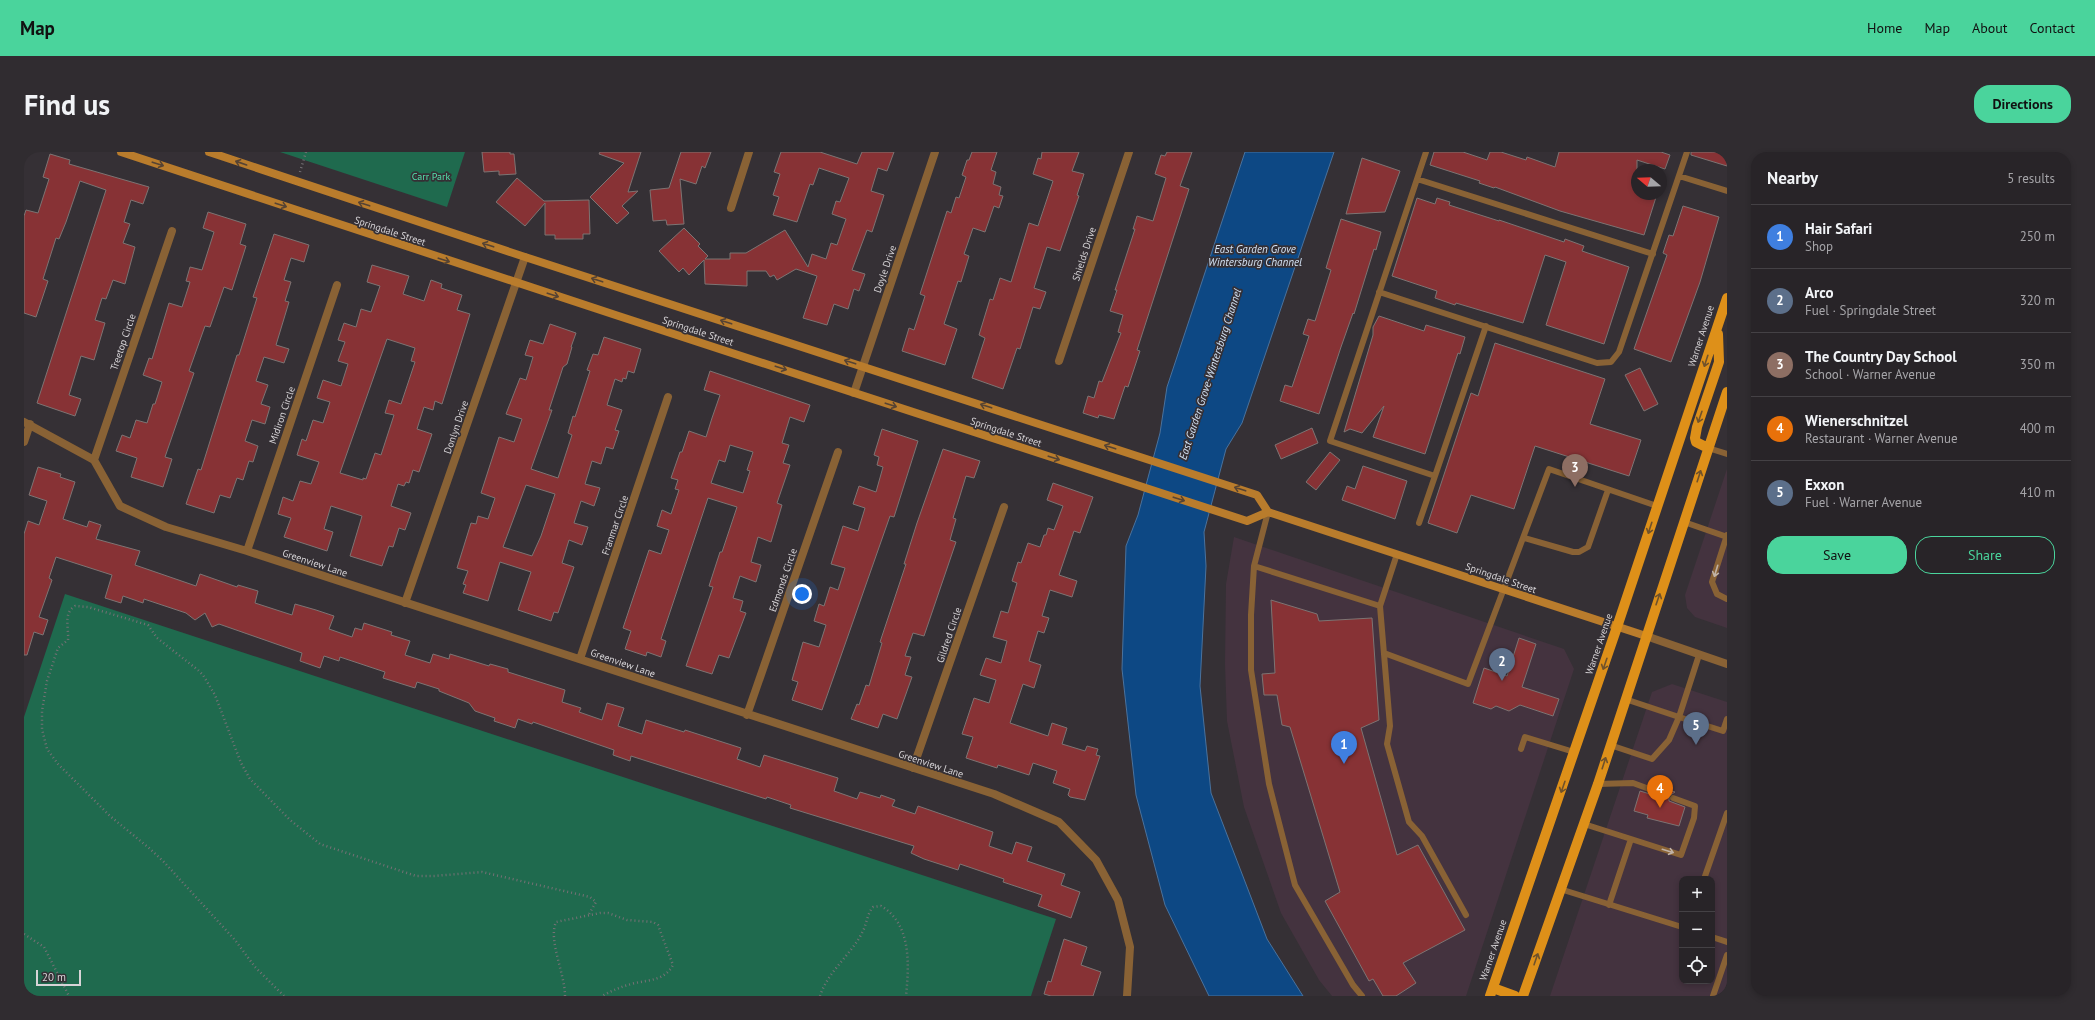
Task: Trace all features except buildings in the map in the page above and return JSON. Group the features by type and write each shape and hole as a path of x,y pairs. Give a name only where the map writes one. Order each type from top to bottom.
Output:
{"main road":[{"name":"Springdale Street","path":"121,152 516,284 1247,521 1268,512"},
{"name":"Springdale Street","path":"209,152 525,257 1257,495 1268,512 1504,591 1646,636"},
{"name":"Warner Avenue","path":"1491,992 1617,627 1727,298"},
{"path":"1708,448 1696,442 1694,438 1696,427 1719,362 1718,326"},
{"path":"1523,996 1598,784 1727,392"},
{"path":"1491,992 1515,996"}],"street":[{"path":"731,208 749,152"},
{"name":"Doyle Drive","path":"854,393 935,152"},
{"name":"Shields Drive","path":"1059,361 1129,152"},
{"name":"Treetop Circle","path":"94,460 172,231"},
{"name":"Donlyn Drive","path":"405,603 525,257"},
{"name":"Midiron Circle","path":"247,551 336,285"},
{"name":"Franmar Circle","path":"580,659 668,397"},
{"path":"24,442 27,423 94,460"},
{"name":"Edmonds Circle","path":"747,715 838,452"},
{"name":"Greenview Lane","path":"94,460 120,506 166,527 247,551 747,715 994,794 1059,822 1096,860 1118,900 1130,947 1127,996"},
{"name":"Gildred Circle","path":"913,768 1004,507"},
{"name":"Springdale Street","path":"1646,636 1727,664"}],"lane":[{"path":"1426,152 1330,441 1435,476"},
{"path":"1379,292 1486,326 1597,364 1610,362 1619,352 1687,152"},
{"path":"1678,176 1727,191"},
{"path":"1417,179 1653,254"},
{"path":"1419,523 1486,326"},
{"path":"1708,448 1727,454"},
{"path":"1384,653 1468,684 1549,469 1657,506"},
{"path":"1524,538 1573,552 1580,552 1588,547 1608,490"},
{"path":"1268,512 1254,566 1251,615 1251,670 1270,791 1295,885 1353,985 1362,996"},
{"path":"1684,522 1727,536 1712,582 1717,594 1727,599"},
{"path":"1397,554 1380,606 1390,726 1387,744 1409,822 1422,836 1466,915"},
{"path":"1254,566 1380,606"},
{"path":"1610,745 1652,759 1669,740 1679,717 1699,655"},
{"path":"1625,699 1723,731 1727,719"},
{"path":"1521,749 1525,737 1574,752"},
{"path":"1598,784 1633,783 1660,793"},
{"path":"1584,824 1681,855 1694,818 1695,806 1673,798"},
{"path":"1705,876 1727,813"},
{"path":"1609,904 1631,840"},
{"path":"1560,889 1679,926"},
{"path":"1715,938 1727,942"},
{"path":"1713,996 1727,955"}],"path":[{"path":"297,182 306,152"},
{"path":"284,996 255,968 235,940 164,862 143,842 110,816 58,764 47,749 42,729 42,711 47,681 58,648 68,640 68,611 75,606 88,607 148,625 157,638 198,670 215,695 241,763 250,779 276,807 312,839 327,847 350,853 416,876 482,872 590,897 596,902 588,916"},
{"path":"820,996 825,986 848,955 863,930 870,911 873,908 881,906 895,921 906,941 908,952 906,996"},
{"path":"566,996 553,930 556,922 608,912 627,920 653,922 658,925 673,965 669,972 659,978 616,989 602,996"},
{"path":"24,934 44,947 69,996"},
{"path":"24,990 28,996"}],"shaded area":[{"path":"1727,469 1727,628 1695,617 1687,608 1685,595"},
{"path":"1234,537 1564,649 1574,669 1466,996 1332,996 1319,980 1281,913 1244,807 1227,721 1225,664 1226,584"},
{"path":"1672,684 1727,702 1727,996 1550,996 1652,692"}],"green space":[{"name":"Carr Park","path":"280,152 465,152 447,207"},
{"path":"65,594 1056,919 1031,996 24,996 24,717"}],"water":[{"name":"East Garden Grove Wintersburg Channel","path":"1245,152 1334,152 1242,423 1226,449 1204,532 1206,566 1200,686 1211,793 1267,939 1303,996 1209,996 1165,905 1136,795 1122,669 1126,546 1138,515 1160,433 1167,387"}],"place":[{"name":"The Country Day School","path":"1575,487"},
{"name":"Arco","path":"1502,681"},
{"name":"Exxon","path":"1696,745"},
{"name":"Hair Safari","path":"1344,764"},
{"name":"Wienerschnitzel","path":"1660,808"}],"water label":[{"name":"East Garden Grove-Wintersburg Channel","path":"1210,374"}]}
